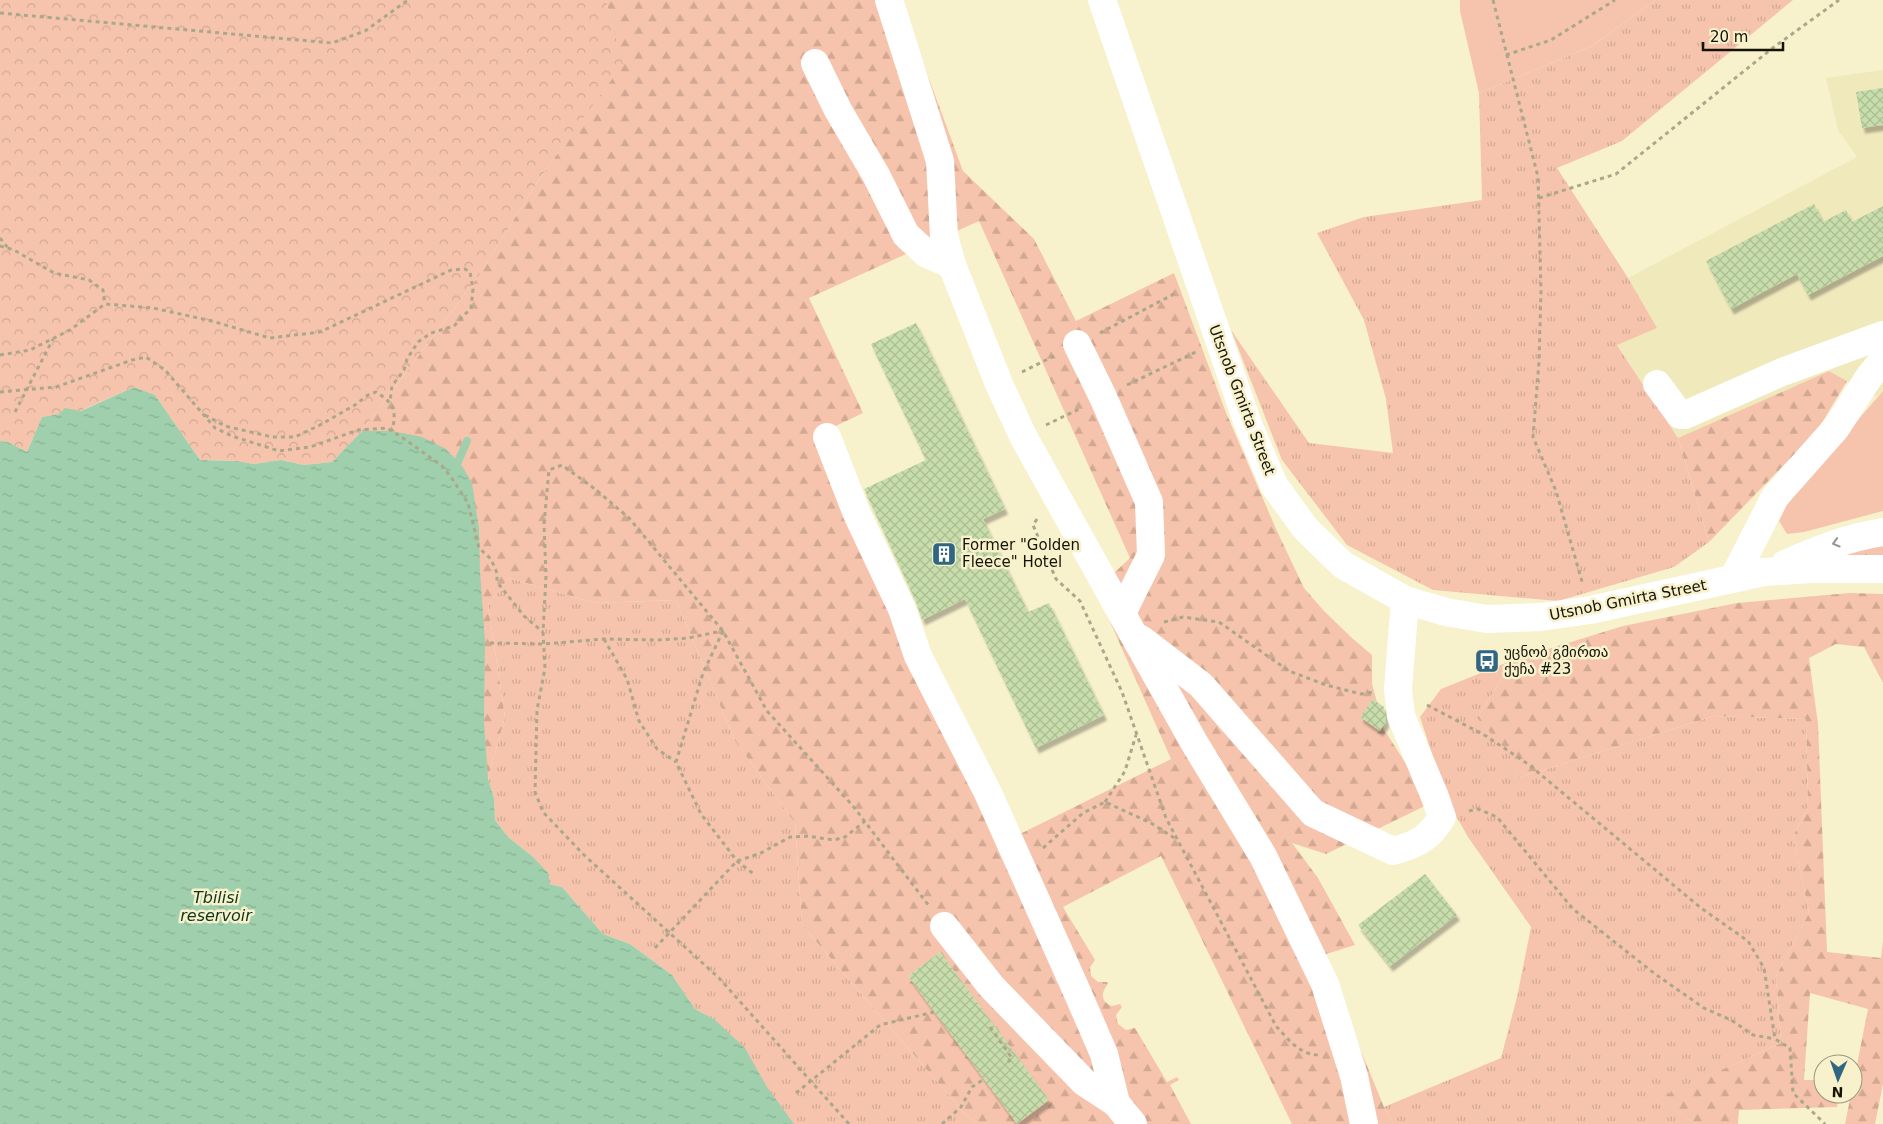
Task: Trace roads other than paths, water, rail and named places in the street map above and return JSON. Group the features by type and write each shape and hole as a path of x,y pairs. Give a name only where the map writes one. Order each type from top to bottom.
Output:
{"main road":[{"path":"889,0 940,161 944,236 952,265 999,384 1023,436 1195,744 1263,856 1325,984 1354,1076 1364,1124"},
{"name":"Utsnob Gmirta Street","path":"1102,0 1248,424 1274,485 1305,528 1343,565 1405,600 1446,612 1487,619 1541,617 1590,610 1764,572 1820,568 1883,569"},
{"path":"815,63 906,235 927,254 952,265"},
{"path":"1657,384 1680,415 1684,415 1782,372 1883,335"},
{"path":"1077,344 1103,397 1149,502 1151,555 1127,622"},
{"path":"1733,579 1775,497 1836,428 1869,377 1883,360"},
{"path":"827,437 857,514 902,609 918,656 988,792 1104,1054 1116,1103"},
{"name":"Utsnob Gmirta Street","path":"1764,572 1829,545 1866,534 1883,532"},
{"path":"1127,622 1202,685 1313,813 1393,851 1413,846 1435,829 1442,817 1401,716 1398,689 1405,600"},
{"path":"944,926 991,986 1084,1082 1116,1103 1133,1124"}],"water":[{"name":"Tbilisi reservoir","path":"134,387 155,395 200,460 237,461 254,464 281,460 304,465 332,462 362,431 392,431 422,437 446,449 462,466 472,483 479,529 485,641 484,722 488,779 494,798 495,820 508,837 532,856 549,874 549,884 562,887 603,934 630,944 672,975 695,1009 714,1019 745,1048 767,1087 794,1124 0,1124 0,441 8,442 27,452 42,417 59,414 65,408 81,411"}],"waterway":[{"path":"454,471 467,441"}],"place":[{"name":"Former \"Golden Fleece\" Hotel","path":"944,554"},
{"name":"უცნობ გმირთა ქუჩა #23","path":"1487,661"}]}
